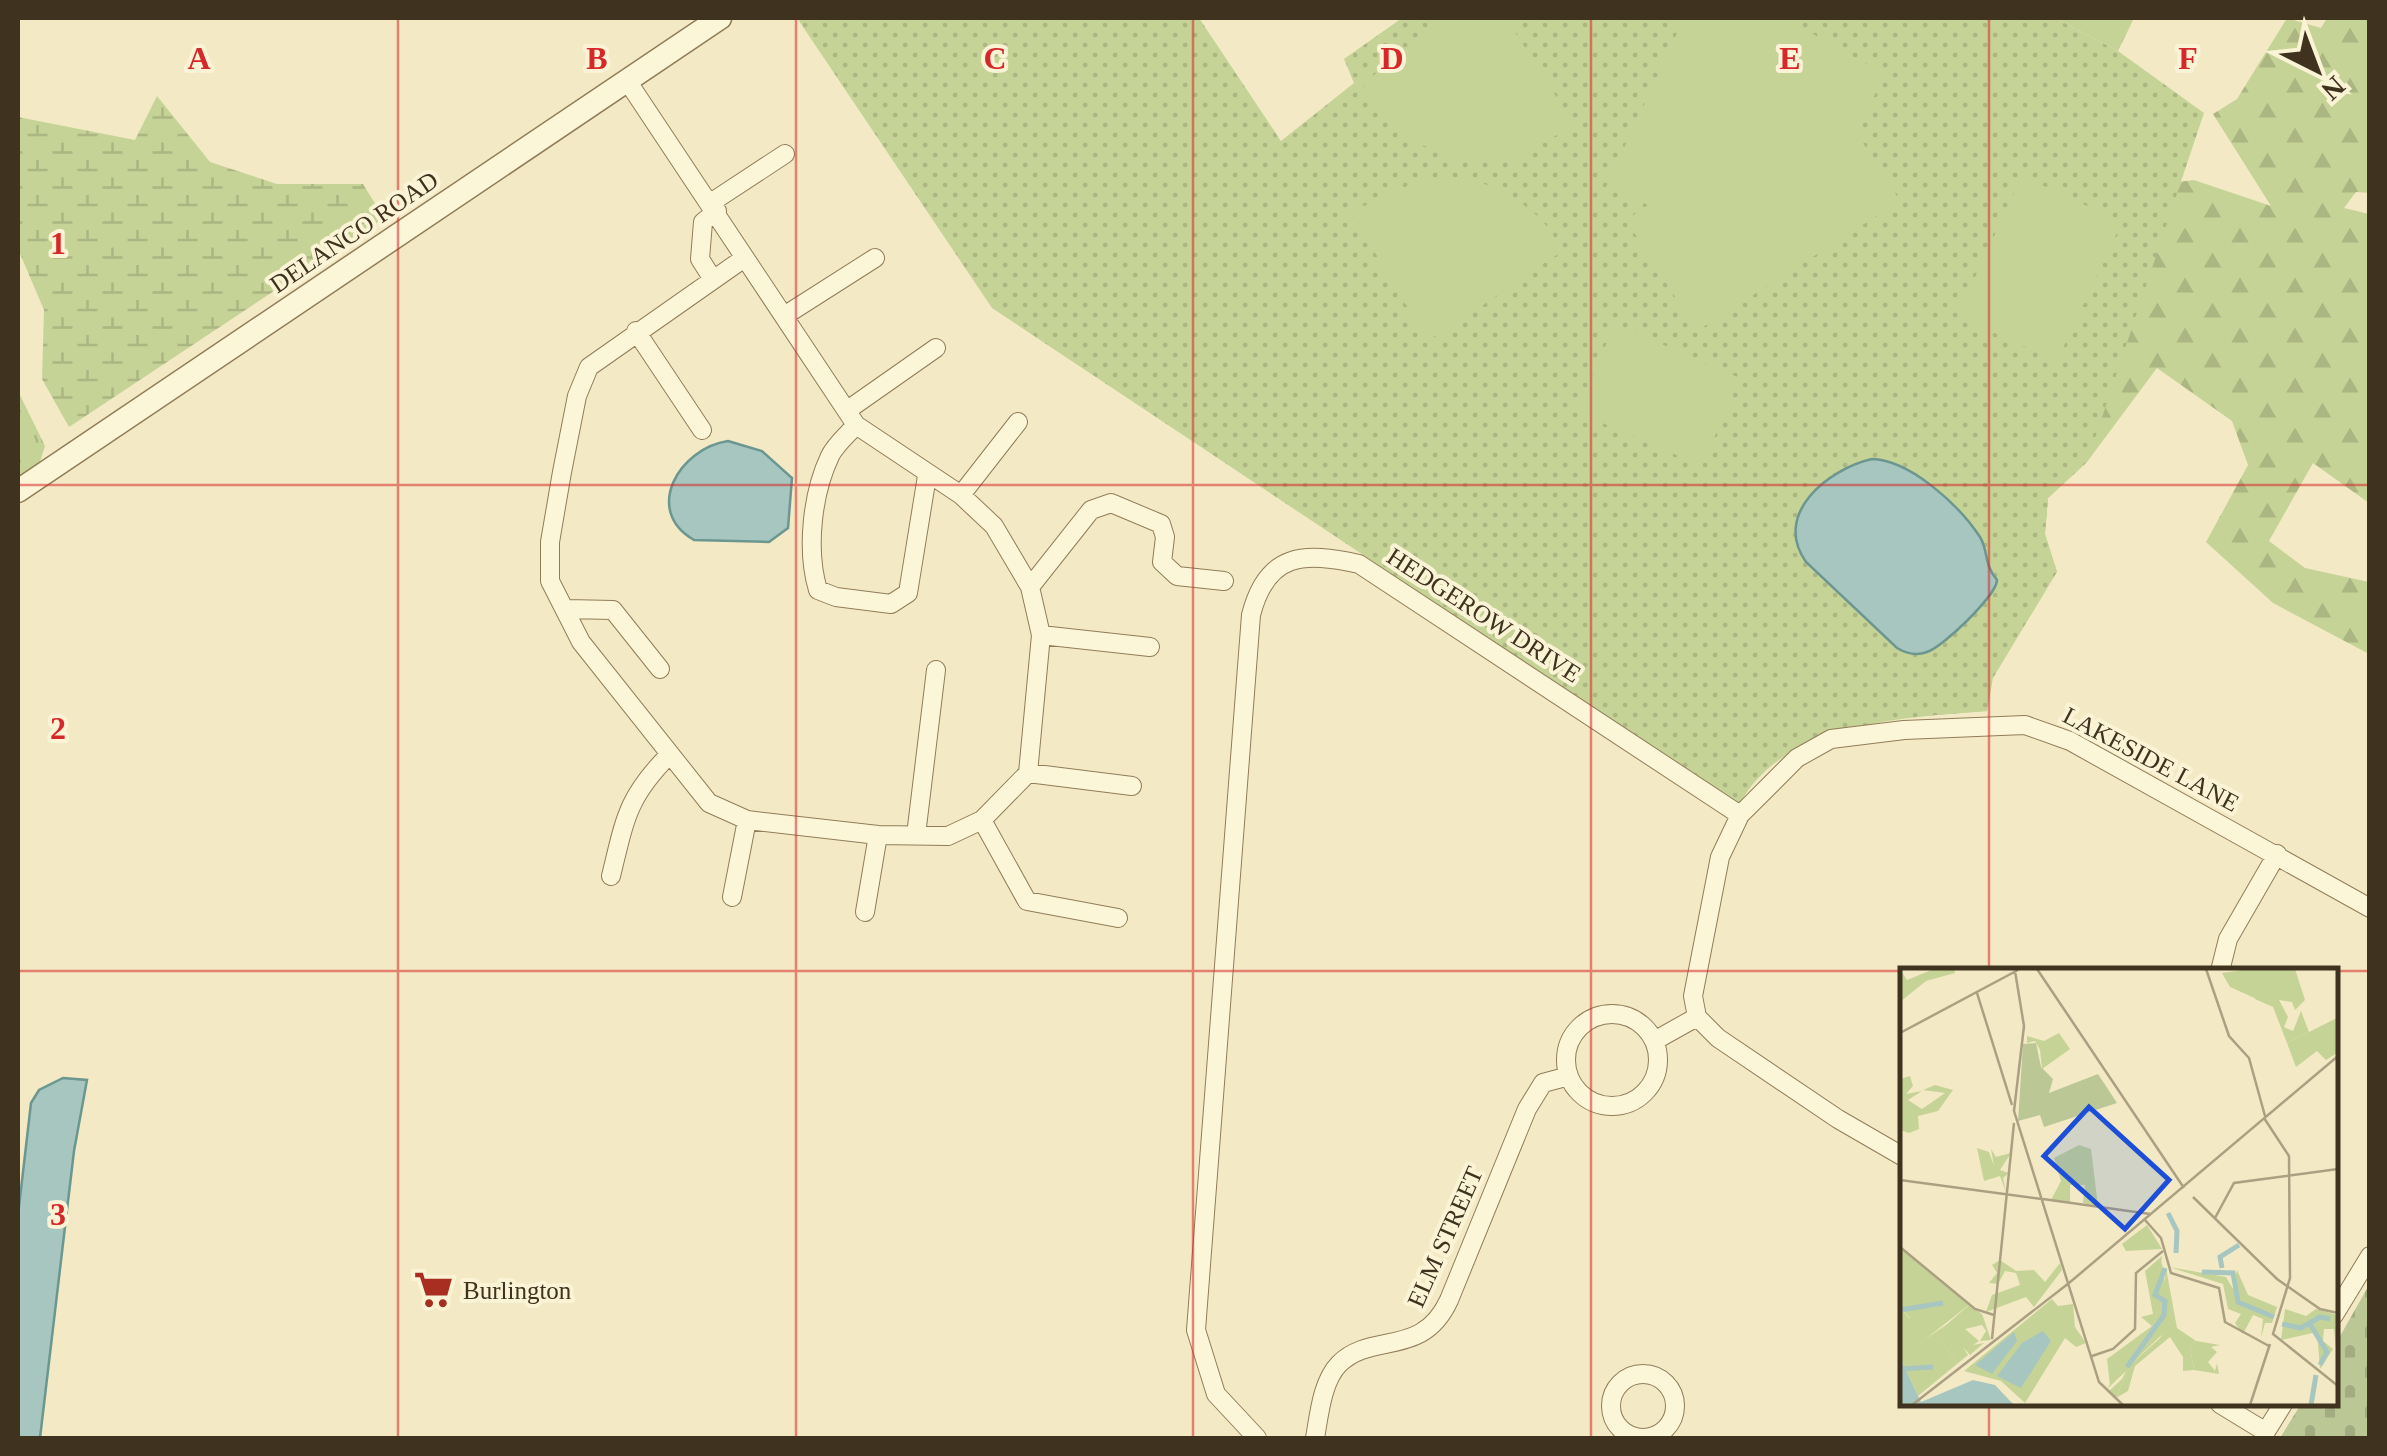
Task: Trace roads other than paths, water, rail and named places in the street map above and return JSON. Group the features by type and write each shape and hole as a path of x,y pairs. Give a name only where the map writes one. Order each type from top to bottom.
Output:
{"street":[{"name":"DELANCO ROAD","path":"18,491 720,18"},
{"path":"628,82 714,206 742,260 852,417 927,476 961,495 994,526 1030,587 1042,635 1028,773 982,820 948,836 878,835 748,820 709,804 580,642 568,609 550,581 550,542 577,396 589,366 742,260"},
{"path":"712,278 700,259 703,222 714,206 785,154"},
{"path":"784,316 874,258"},
{"path":"636,332 702,430"},
{"path":"927,476 908,593 891,604 836,598 818,590 811,566 818,496 830,453 852,417 936,348"},
{"path":"961,495 1018,422"},
{"path":"1030,587 1091,510 1110,503 1161,524 1165,536 1162,562 1178,576 1224,581"},
{"name":"HEDGEROW DRIVE","path":"1257,1438 1216,1394 1196,1330 1251,615 1259,584 1280,565 1315,554 1360,564 1740,815"},
{"path":"568,609 613,610 660,669"},
{"path":"1042,635 1150,647"},
{"path":"916,835 936,670"},
{"name":"LAKESIDE LANE","path":"1740,815 1797,758 1832,739 1904,730 2025,725 2070,740 2370,908"},
{"path":"611,876 626,816 640,783 670,754"},
{"path":"1028,773 1132,786"},
{"path":"1740,815 1720,857 1693,996 1697,1017 1704,1028 1759,1066 1900,1155"},
{"path":"732,897 748,820"},
{"path":"982,820 1027,900 1118,918"},
{"path":"865,912 878,835"},
{"path":"2221,968 2228,939 2277,854"},
{"path":"1622,1016 1636,1020 1654,1041 1657,1070 1642,1095 1630,1103 1615,1106 1587,1099 1569,1076 1568,1048 1573,1036 1595,1018 1622,1016"},
{"path":"1654,1041 1697,1017"},
{"name":"ELM STREET","path":"1314,1438 1321,1403 1337,1366 1358,1352 1398,1344 1432,1327 1528,1109 1542,1084 1569,1076"},
{"path":"2337,1310 2370,1256"},
{"path":"2223,1406 2264,1436 2281,1406"}],"water":[{"path":"728,441 762,451 792,478 788,528 769,542 694,540 671,513 669,497 682,467 695,455"},
{"path":"1872,459 1902,467 1960,511 1980,537 1997,580 1968,620 1945,641 1923,653 1912,654 1897,648 1806,562 1797,544 1800,511 1810,496 1838,473"},
{"path":"63,1078 87,1080 74,1151 40,1438 18,1438 18,1215 31,1103 39,1090"}],"place":[{"name":"Burlington","path":"433,1290"}]}
